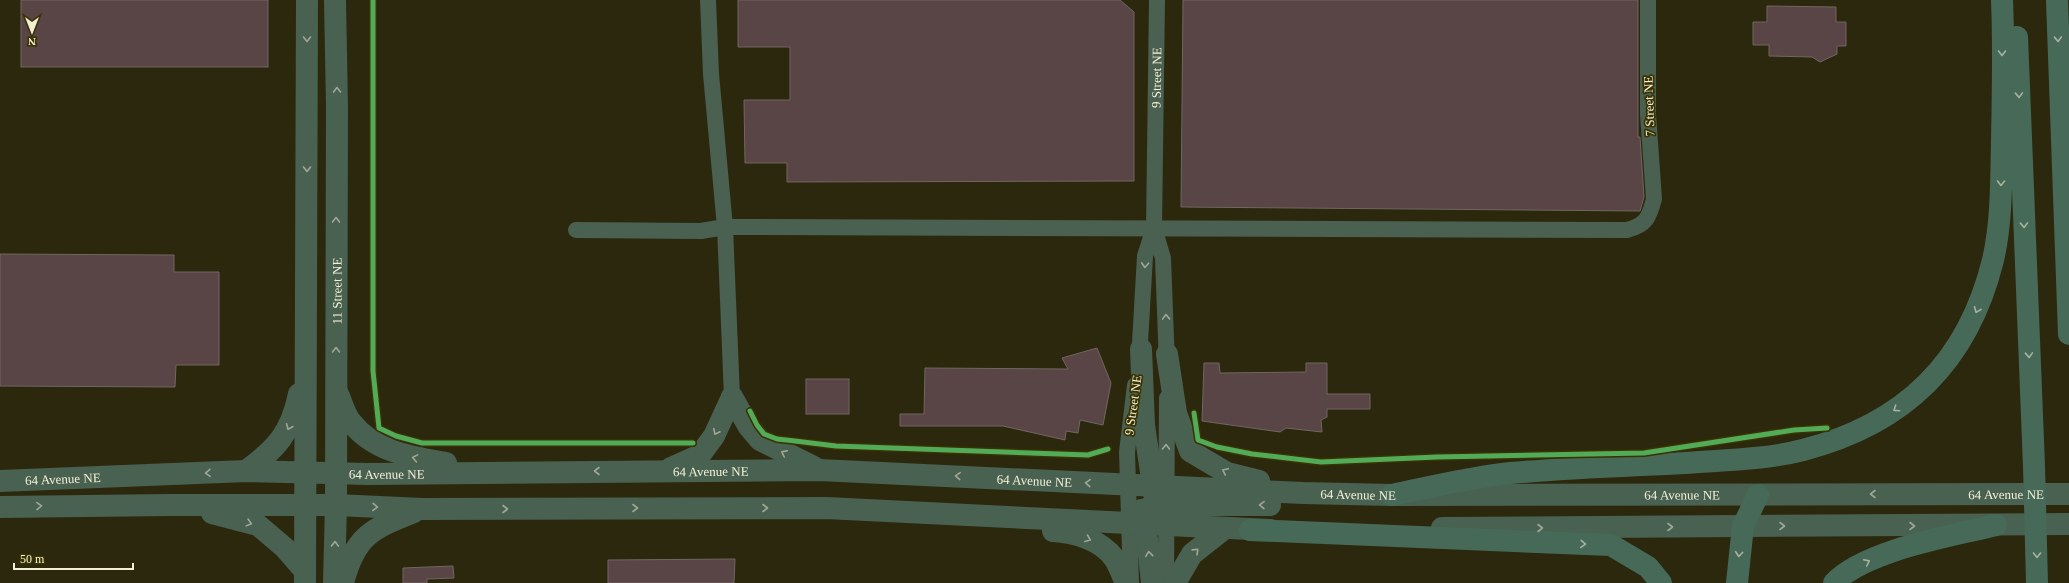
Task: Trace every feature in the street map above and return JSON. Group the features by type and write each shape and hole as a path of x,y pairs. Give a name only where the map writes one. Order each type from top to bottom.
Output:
{"highway":[{"path":"1392,494 1508,473 1742,459 1803,450 1832,441 1868,426 1897,409 1925,387 1951,356 1964,336 1978,306 1994,258 2001,198 2002,0"},
{"path":"2014,0 2034,466 2037,583"},
{"path":"2057,0 2069,334"},
{"path":"1736,583 1742,526 1758,494"},
{"path":"1834,583 1853,569 1879,556 1996,524"},
{"path":"1250,530 1611,546 1648,567 1661,583"}],"street":[{"name":"11 Street NE","path":"307,0 306,363 321,472"},
{"name":"11 Street NE","path":"305,577 306,505 321,472 336,389 337,107 335,0"},
{"path":"664,471 700,455 714,436 732,397 725,227 711,74 708,0"},
{"name":"9 Street NE","path":"1157,0 1154,228 1146,256 1141,349 1128,436 1127,484 1152,508 1166,583"},
{"name":"7 Street NE","path":"1154,228 1627,230 1639,227 1646,221 1651,211 1654,187 1648,114 1648,0"},
{"path":"307,201 323,450 321,458 321,472 323,486 336,505 334,583"},
{"path":"576,230 702,231 725,227 1154,228"},
{"name":"9 Street NE","path":"1131,583 1152,508 1167,354 1163,258 1154,228"},
{"path":"1141,349 1144,425 1152,508 1152,583"},
{"path":"1167,354 1176,413 1190,451 1227,473 1303,493"},
{"path":"246,471 269,455 287,432 297,405 306,363"},
{"path":"336,389 351,422 373,442 408,456 495,472"},
{"path":"732,397 749,427 760,440 819,470"},
{"name":"64 Avenue NE","path":"0,481 246,471 368,474 819,470 1127,484 1152,508 1225,528 1250,530 2069,524"},
{"name":"64 Avenue NE","path":"0,507 336,505 422,509 826,508 884,512 1152,508 1303,493 2069,494"},
{"path":"1152,508 1581,508 1664,494"},
{"path":"170,505 258,525 285,548 305,577"},
{"path":"343,583 347,568 362,541 369,532 383,524 422,509"},
{"path":"884,512 919,524 1059,531 1078,536 1097,543 1108,552 1114,558 1126,583"},
{"path":"1175,583 1192,554 1225,528"}],"building":[{"path":"21,0 268,0 268,67 21,67"},
{"path":"738,0 1120,0 1134,12 1134,181 787,182 787,163 745,163 744,100 790,100 790,47 738,47"},
{"path":"1183,0 1638,0 1638,137 1640,137 1644,197 1640,211 1181,207"},
{"path":"1767,6 1836,7 1836,22 1846,22 1846,46 1837,46 1837,54 1820,62 1812,57 1769,56 1769,45 1753,45 1753,22 1767,22"},
{"path":"0,254 174,255 174,272 219,272 219,365 176,365 175,387 0,386"},
{"path":"1097,348 1111,383 1103,425 1080,420 1078,433 1066,431 1065,440 1003,426 900,426 900,414 924,414 925,368 1068,369 1062,358"},
{"path":"1204,363 1219,363 1220,373 1306,372 1306,363 1327,363 1327,394 1370,394 1370,409 1327,409 1327,417 1321,420 1322,432 1286,428 1280,432 1202,421"},
{"path":"806,379 849,379 849,414 806,414"},
{"path":"735,559 734,583 608,583 608,560"},
{"path":"453,566 454,578 427,579 427,583 403,583 403,568"}],"cycle path":[{"path":"373,0 373,371 379,428 396,436 422,443 693,443"},
{"path":"750,411 757,425 764,434 777,439 836,446 1088,455 1108,449"},
{"path":"1194,413 1198,440 1217,447 1252,454 1321,462 1437,457 1644,453 1794,430 1827,428"}]}
